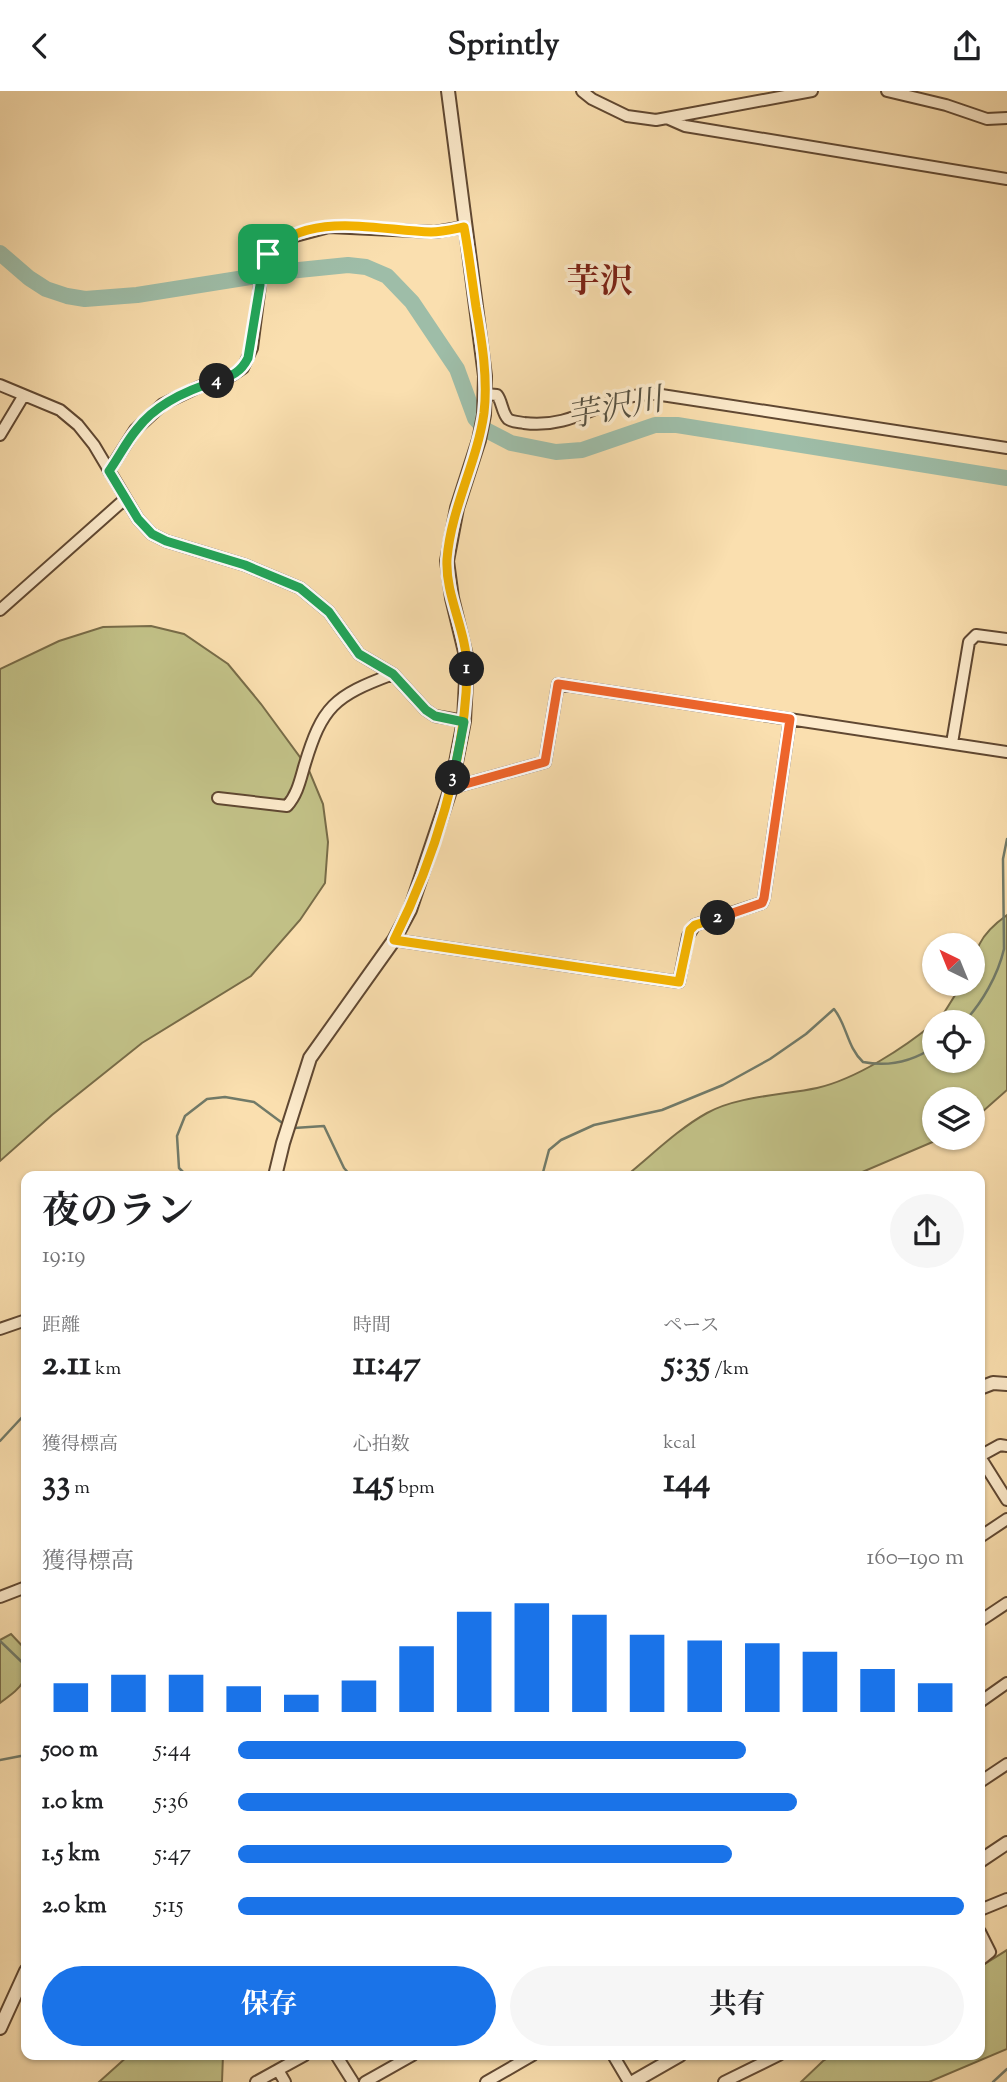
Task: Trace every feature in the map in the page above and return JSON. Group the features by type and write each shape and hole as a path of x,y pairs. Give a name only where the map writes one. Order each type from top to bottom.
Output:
{"street":[{"path":"276,1171 310,1058 394,940 411,910 451,788 464,722 467,660 452,597 447,561 457,508 479,437 485,394 482,348 448,91"},
{"path":"582,91 592,99 640,120 669,119 812,91"},
{"path":"887,91 987,119 1007,118"},
{"path":"669,119 685,126 1007,179"},
{"path":"109,471 135,430 163,404 203,385 231,376 243,368 251,348 260,285 259,269 268,254 284,239 317,229 341,226 435,232 464,227"},
{"path":"0,385 60,410 78,425 94,445 146,529 158,538 245,565 300,588 329,612 359,654 393,674 408,688 418,703 435,716 464,722"},
{"path":"485,394 500,397 506,417 510,421 528,424 557,423 637,394 655,394 1007,448"},
{"path":"0,435 24,395"},
{"path":"0,610 125,499"},
{"path":"952,743 969,642 976,635 1007,639"},
{"path":"218,798 287,806 296,794 307,757 327,710 356,688 393,674"},
{"path":"451,788 545,762 558,684 1007,752"},
{"path":"394,940 679,982 688,936 695,925 762,903 790,719"},
{"path":"0,1329 21,1322"},
{"path":"985,1386 993,1383 1007,1384"},
{"path":"985,1454 1000,1445 1007,1446"},
{"path":"985,1465 1007,1500"},
{"path":"985,1534 1007,1519"},
{"path":"0,1597 21,1589"},
{"path":"985,1618 1007,1603"},
{"path":"985,1698 1007,1683"},
{"path":"985,1779 1007,1764"},
{"path":"985,1856 1007,1843"},
{"path":"985,1908 1007,1899"},
{"path":"985,1942 990,1952 985,1956"},
{"path":"0,2028 21,1982"},
{"path":"256,2082 296,2060"},
{"path":"339,2060 353,2082"},
{"path":"365,2082 404,2060"},
{"path":"486,2082 524,2060"},
{"path":"616,2060 631,2082 671,2060"},
{"path":"724,2082 769,2060"},
{"path":"278,2070 285,2082"}],"shaded area":[{"path":"151,626 184,634 228,664 308,768 323,804 328,842 325,883 300,920 251,976 142,1043 52,1115 0,1161 0,669 59,641 103,627"},
{"path":"1007,915 1007,1090 985,1109 985,1087 922,1087 922,1147 865,1171 632,1171 675,1134 719,1107 832,1084 863,1070 922,1032 922,1073 985,1073 985,1010 946,1010 954,996 985,996 985,936"},
{"path":"11,1634 21,1645 21,1684 0,1703 0,1640"},
{"path":"1007,1950 1007,2049 985,2058 985,1964"},
{"path":"123,2060 223,2060 222,2082 99,2082"},
{"path":"981,2060 929,2082 801,2082 823,2061"}],"waterway":[{"name":"芋沢川","path":"0,253 46,289 85,299 137,295 289,271 348,265 366,267 387,276 412,302 457,369 475,418 486,430 511,443 556,452 582,450 655,425 677,425 1007,478"},
{"path":"974,1010 998,969 1004,949 1003,859 1007,839"},
{"path":"543,1171 549,1150 561,1140 594,1125 662,1110 723,1085 770,1059 806,1034 834,1009 854,1050 863,1062 900,1062 922,1054"},
{"path":"182,1171 179,1168 177,1136 185,1116 207,1099 225,1097 254,1102 285,1125"},
{"path":"294,1128 324,1126 347,1171"},
{"path":"0,1441 21,1418"},
{"path":"0,1641 21,1661"},
{"path":"0,1760 21,1756"},
{"path":"993,2082 1007,2069"}],"district":[{"name":"芋沢","path":"600,284"}],"route":[{"path":"268,254 259,269 260,285 251,348 243,368 231,376 173,398 146,418 135,430 109,471 118,487 138,519 158,538 245,565 300,588 329,612 359,654 393,674 426,710 435,716 464,722 451,788 545,762 558,684 790,719 762,903 695,925 688,936 679,982 394,940 411,910 421,882 451,788 464,722 467,660 448,578 447,561 457,508 479,440 484,415 485,376 464,227 435,232 329,227 284,239 268,254"}]}
